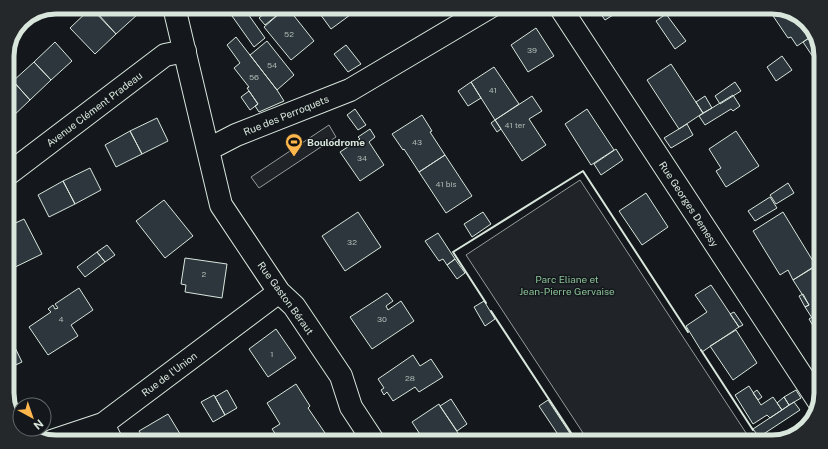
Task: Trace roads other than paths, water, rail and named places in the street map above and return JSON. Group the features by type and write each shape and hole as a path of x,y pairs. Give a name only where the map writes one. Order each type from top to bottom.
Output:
{"street":[{"path":"176,14 209,149"},
{"name":"Rue des Perroquets","path":"209,149 236,135 350,90 478,14"},
{"name":"Rue Georges Demesy","path":"565,14 814,394"},
{"name":"Avenue Clément Pradeau","path":"14,170 165,55 185,51"},
{"name":"Rue Gaston Béraut","path":"209,149 221,205 279,292 294,306 341,376 351,406 370,435"},
{"name":"Rue de l'Union","path":"93,435 107,433 279,292"}],"place":[{"name":"Boulodrome","path":"294,157"}],"park label":[{"name":"Parc Eliane et Jean-Pierre Gervaise","path":"567,284"}]}
